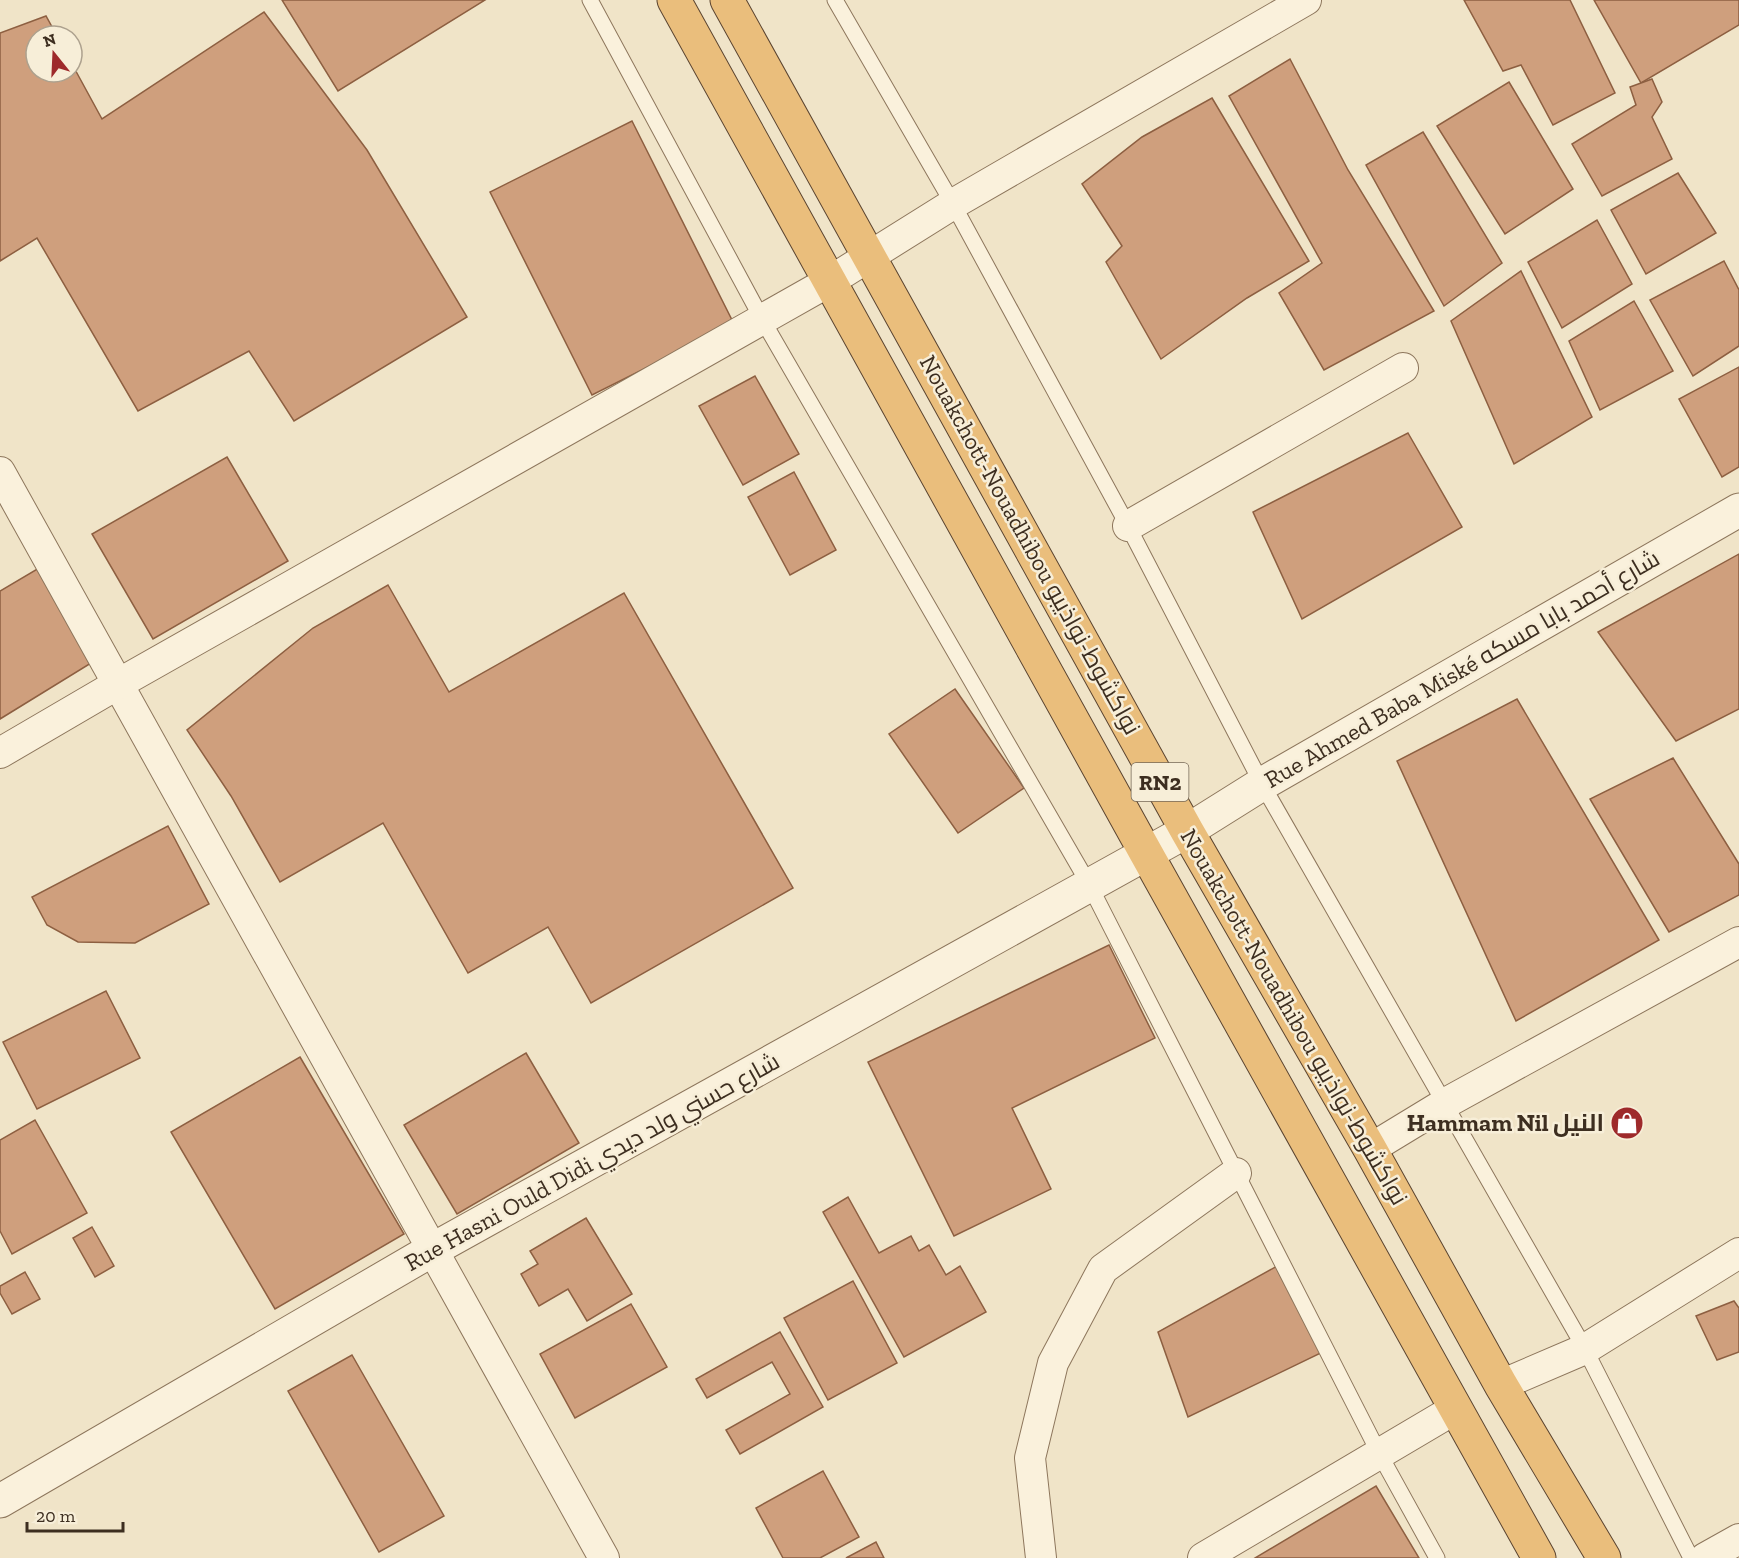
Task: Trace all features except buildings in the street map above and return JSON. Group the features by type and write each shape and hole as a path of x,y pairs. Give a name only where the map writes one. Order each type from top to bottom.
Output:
{"highway":[{"name":"Nouakchott-Nouadhibou نواكشوط-نواذيبو","path":"674,0 1539,1558"},
{"name":"Nouakchott-Nouadhibou نواكشوط-نواذيبو","path":"727,0 1187,831 1370,1149 1501,1385 1604,1558"}],"street":[{"path":"0,753 830,281 953,204 1306,0"},
{"path":"1128,526 1403,368"},
{"path":"0,472 604,1558"},
{"name":"Rue Ahmed Baba Miské شارع أحمد بابا مسكه","path":"1187,831 1262,784 1739,510"},
{"name":"Rue Hasni Ould Didi شارع حسني ولد ديدي","path":"0,1501 432,1250 1187,831"},
{"path":"1370,1149 1444,1104 1739,942"},
{"path":"1041,1558 1030,1458 1053,1363 1103,1269 1236,1173"},
{"path":"1501,1385 1585,1349 1739,1253"},
{"path":"1203,1558 1455,1409"},
{"path":"1705,1558 1739,1539"}],"lane":[{"path":"590,0 762,319 1090,886 1379,1453 1437,1558"},
{"path":"835,0 953,204 1128,526 1262,784 1585,1349 1691,1558"}],"place":[{"name":"Hammam Nil النيل","path":"1627,1123"}]}
